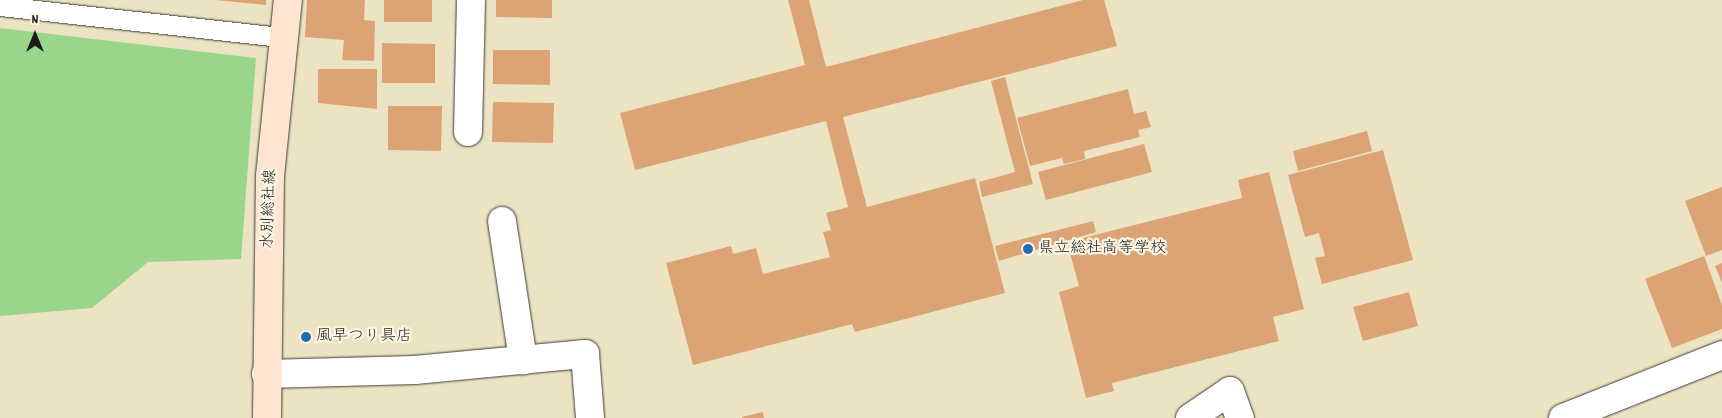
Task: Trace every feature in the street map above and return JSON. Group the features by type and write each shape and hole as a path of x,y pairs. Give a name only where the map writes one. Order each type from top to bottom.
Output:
{"main road":[{"name":"水別総社線","path":"267,418 266,374 270,176 288,0"}],"street":[{"path":"468,132 471,0"},
{"path":"502,220 523,360"},
{"path":"266,374 416,370 585,354 590,418"},
{"path":"1564,418 1722,355"},
{"path":"1190,418 1230,391 1240,418"}],"lane":[{"path":"0,6 283,37"}],"green space":[{"path":"0,28 256,58 241,259 148,262 92,308 0,316"}],"building":[{"path":"215,0 266,0 266,5"},
{"path":"307,0 365,0 364,20 375,21 374,61 342,60 344,40 305,37"},
{"path":"384,0 432,0 432,22 384,22"},
{"path":"496,0 552,0 552,18 496,17"},
{"path":"788,0 809,0 826,67 1083,0 1104,0 1117,46 843,117 867,207 975,178 1005,293 855,332 852,324 693,365 666,263 731,246 733,254 756,248 763,274 830,257 823,232 831,230 826,213 848,207 826,121 635,170 620,113 805,65"},
{"path":"382,43 435,44 435,83 382,83"},
{"path":"493,50 550,50 550,85 493,84"},
{"path":"318,69 377,69 377,109 318,103"},
{"path":"1005,77 1033,184 982,197 979,182 1015,172 991,81"},
{"path":"1128,89 1134,114 1146,111 1151,127 1138,130 1140,137 1084,151 1085,159 1064,164 1062,158 1030,166 1017,118"},
{"path":"493,102 554,103 553,143 492,142"},
{"path":"388,106 442,106 441,151 388,150"},
{"path":"1367,131 1372,151 1298,171 1293,151"},
{"path":"1144,144 1152,172 1046,200 1038,172"},
{"path":"1383,150 1413,260 1322,284 1315,258 1325,256 1319,233 1305,237 1288,175"},
{"path":"1269,172 1304,309 1273,317 1279,341 1112,383 1114,391 1086,398 1059,292 1079,286 1067,242 1242,198 1238,180"},
{"path":"1722,187 1722,250 1706,256 1685,201"},
{"path":"1093,221 1096,232 999,261 995,246"},
{"path":"1704,256 1722,305 1722,329 1672,348 1645,279"},
{"path":"1722,263 1722,283 1715,266"},
{"path":"1409,292 1418,326 1363,341 1353,307"},
{"path":"763,412 764,418 742,418 742,417"}],"place":[{"name":"県立総社高等学校","path":"1028,249"},
{"name":"風早つり具店","path":"306,337"}]}
